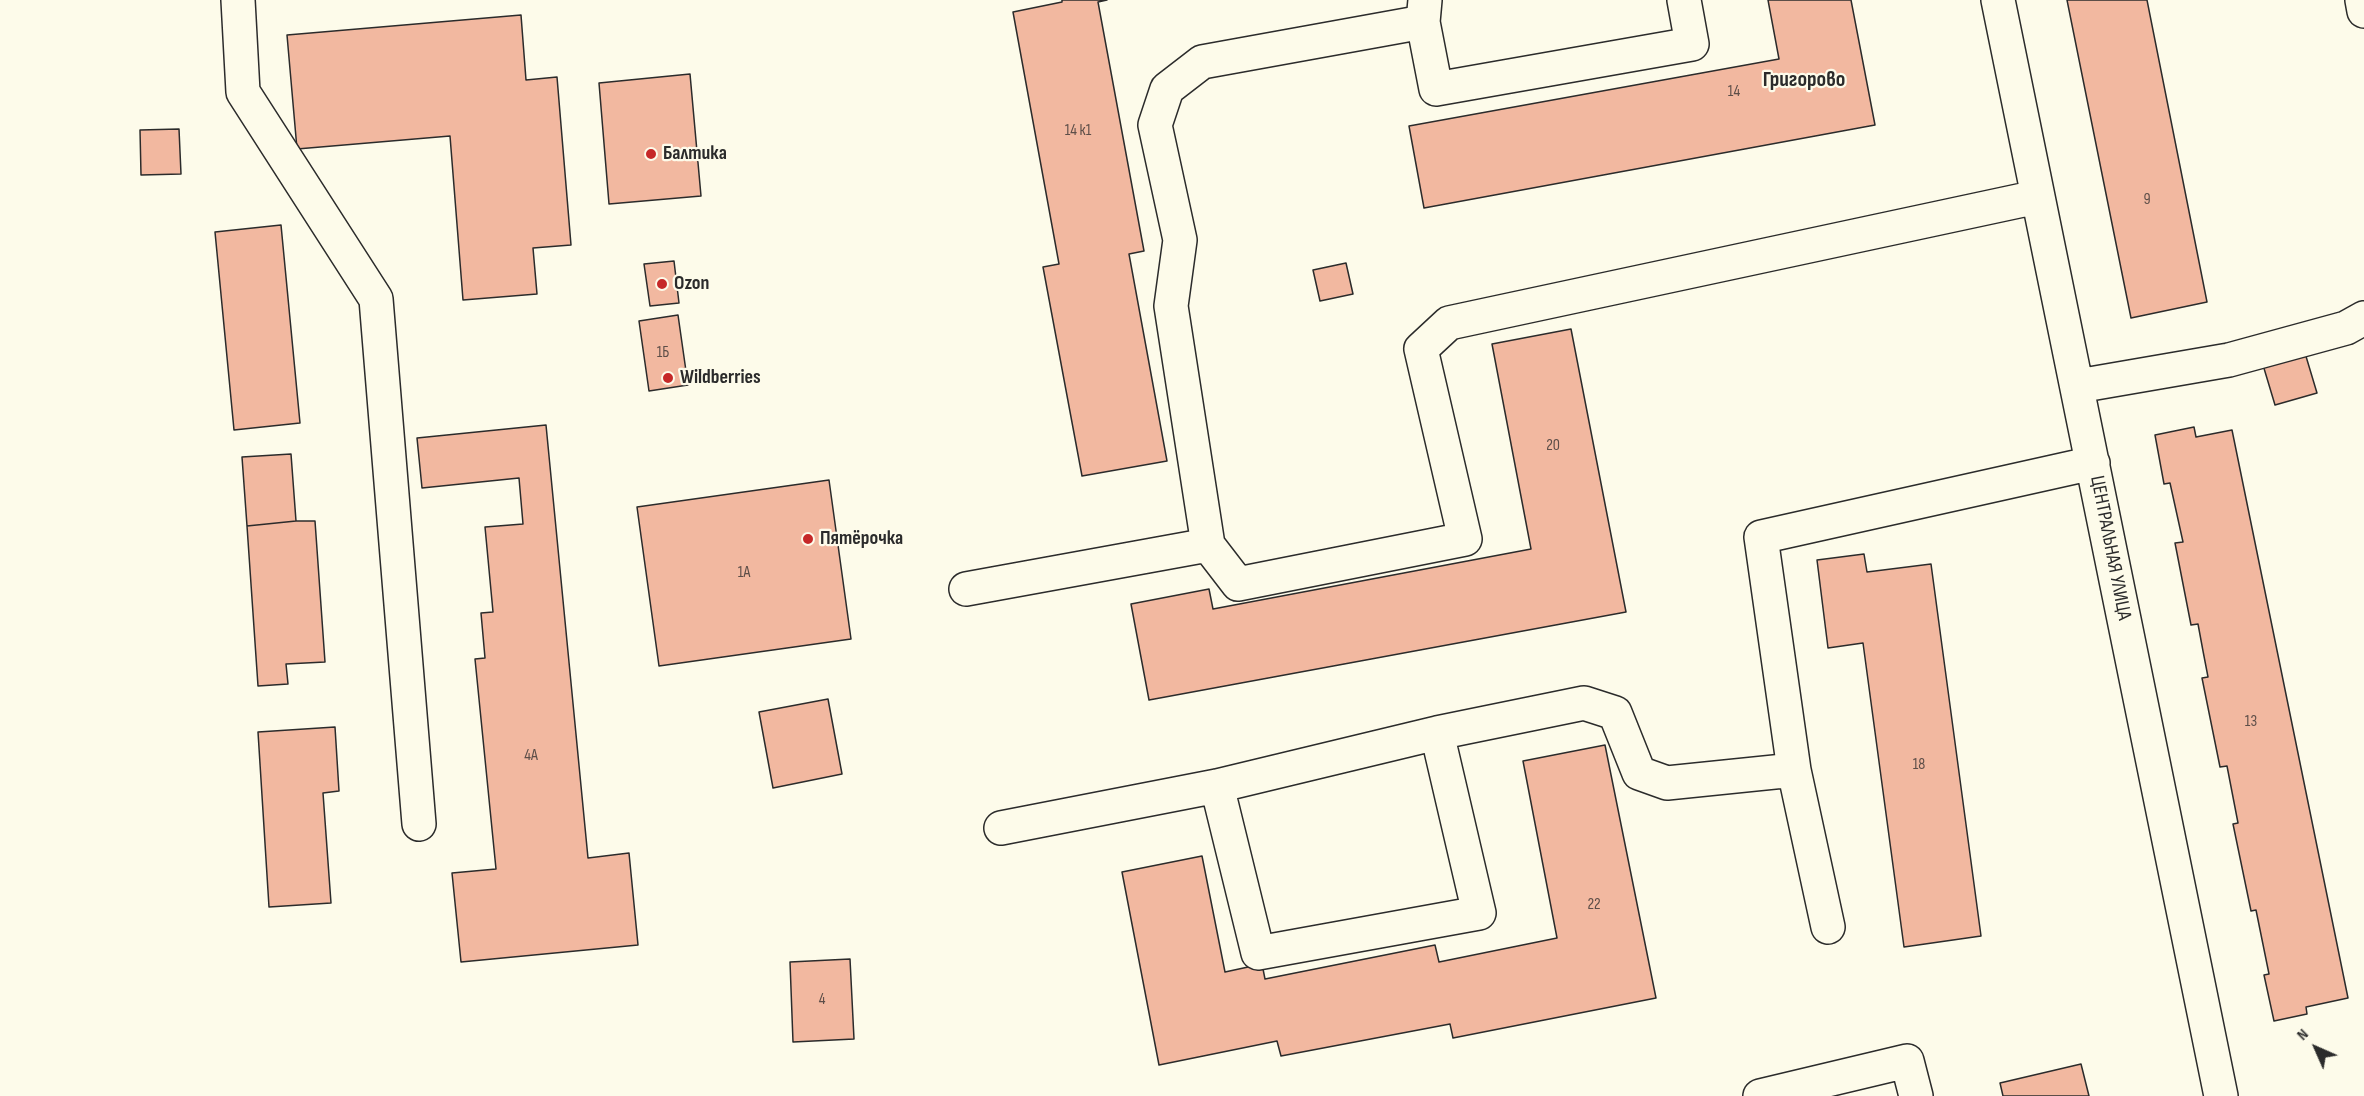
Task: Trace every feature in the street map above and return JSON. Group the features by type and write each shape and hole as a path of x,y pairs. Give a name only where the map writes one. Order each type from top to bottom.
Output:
{"street":[{"path":"238,0 243,92 376,299 419,824"},
{"path":"1684,0 1692,44 1436,88 1424,11 1202,62 1167,89 1155,125 1180,240 1171,306 1208,545 1238,584 1465,539 1421,349 1449,322 2037,197"},
{"name":"ЦЕНТРАЛЬНАЯ УЛИЦА","path":"1998,0 2221,1096"},
{"path":"2362,0 2364,11"},
{"path":"2078,386 2229,360 2346,328 2364,318"},
{"path":"1828,927 1794,770 1761,537 2093,463"},
{"path":"966,589 1208,545"},
{"path":"1001,828 1217,786 1437,733 1584,703 1615,713 1639,773 1667,783 1794,770"},
{"path":"1217,786 1258,953 1479,912 1437,733"},
{"path":"1760,1096 1907,1061 1916,1096"}],"building":[{"path":"1062,0 1107,0 1098,2 1144,251 1129,254 1167,461 1082,476 1043,267 1059,264 1013,12 1062,2"},
{"path":"1768,0 1851,0 1875,125 1424,208 1409,126 1779,59"},
{"path":"2067,0 2147,0 2207,302 2131,318"},
{"path":"521,15 526,80 557,77 571,245 533,248 537,294 463,300 450,136 297,149 287,35"},
{"path":"690,74 701,196 609,204 599,83"},
{"path":"179,129 181,174 141,175 140,130"},
{"path":"281,225 300,423 234,430 215,232"},
{"path":"674,261 679,303 650,306 644,264"},
{"path":"1346,263 1353,294 1320,301 1313,270"},
{"path":"678,315 688,385 649,391 639,321"},
{"path":"1571,329 1626,612 1149,700 1131,604 1209,589 1213,609 1531,549 1492,344"},
{"path":"2305,353 2317,393 2275,405 2263,365"},
{"path":"546,425 588,858 629,853 638,945 461,962 452,873 496,869 475,659 485,658 481,613 493,612 485,527 523,524 519,478 422,488 417,438"},
{"path":"2194,427 2196,437 2232,430 2348,998 2306,1007 2307,1014 2274,1021 2264,975 2269,974 2256,910 2251,911 2233,824 2238,823 2227,766 2220,767 2202,678 2208,677 2198,624 2191,625 2175,543 2183,542 2170,483 2164,484 2155,435"},
{"path":"291,454 296,521 247,526 242,457"},
{"path":"829,480 851,639 659,666 637,507"},
{"path":"315,521 325,662 286,664 288,684 258,686 247,526"},
{"path":"1864,554 1867,572 1931,564 1981,936 1904,947 1863,643 1828,648 1817,560"},
{"path":"828,699 842,774 773,788 759,712"},
{"path":"335,727 339,791 323,793 331,903 269,907 258,732"},
{"path":"1605,745 1656,998 1453,1038 1450,1024 1281,1056 1277,1041 1159,1065 1122,872 1202,856 1225,972 1262,964 1265,979 1435,945 1439,962 1557,938 1523,761"},
{"path":"850,959 854,1039 793,1042 790,962"},
{"path":"2081,1064 2089,1096 2003,1096 2000,1083"}],"place":[{"name":"Балтика","path":"651,154"},
{"name":"Ozon","path":"662,284"},
{"name":"Wildberries","path":"668,378"},
{"name":"Пятёрочка","path":"808,539"}],"district":[{"name":"Григорово","path":"1804,80"}]}
